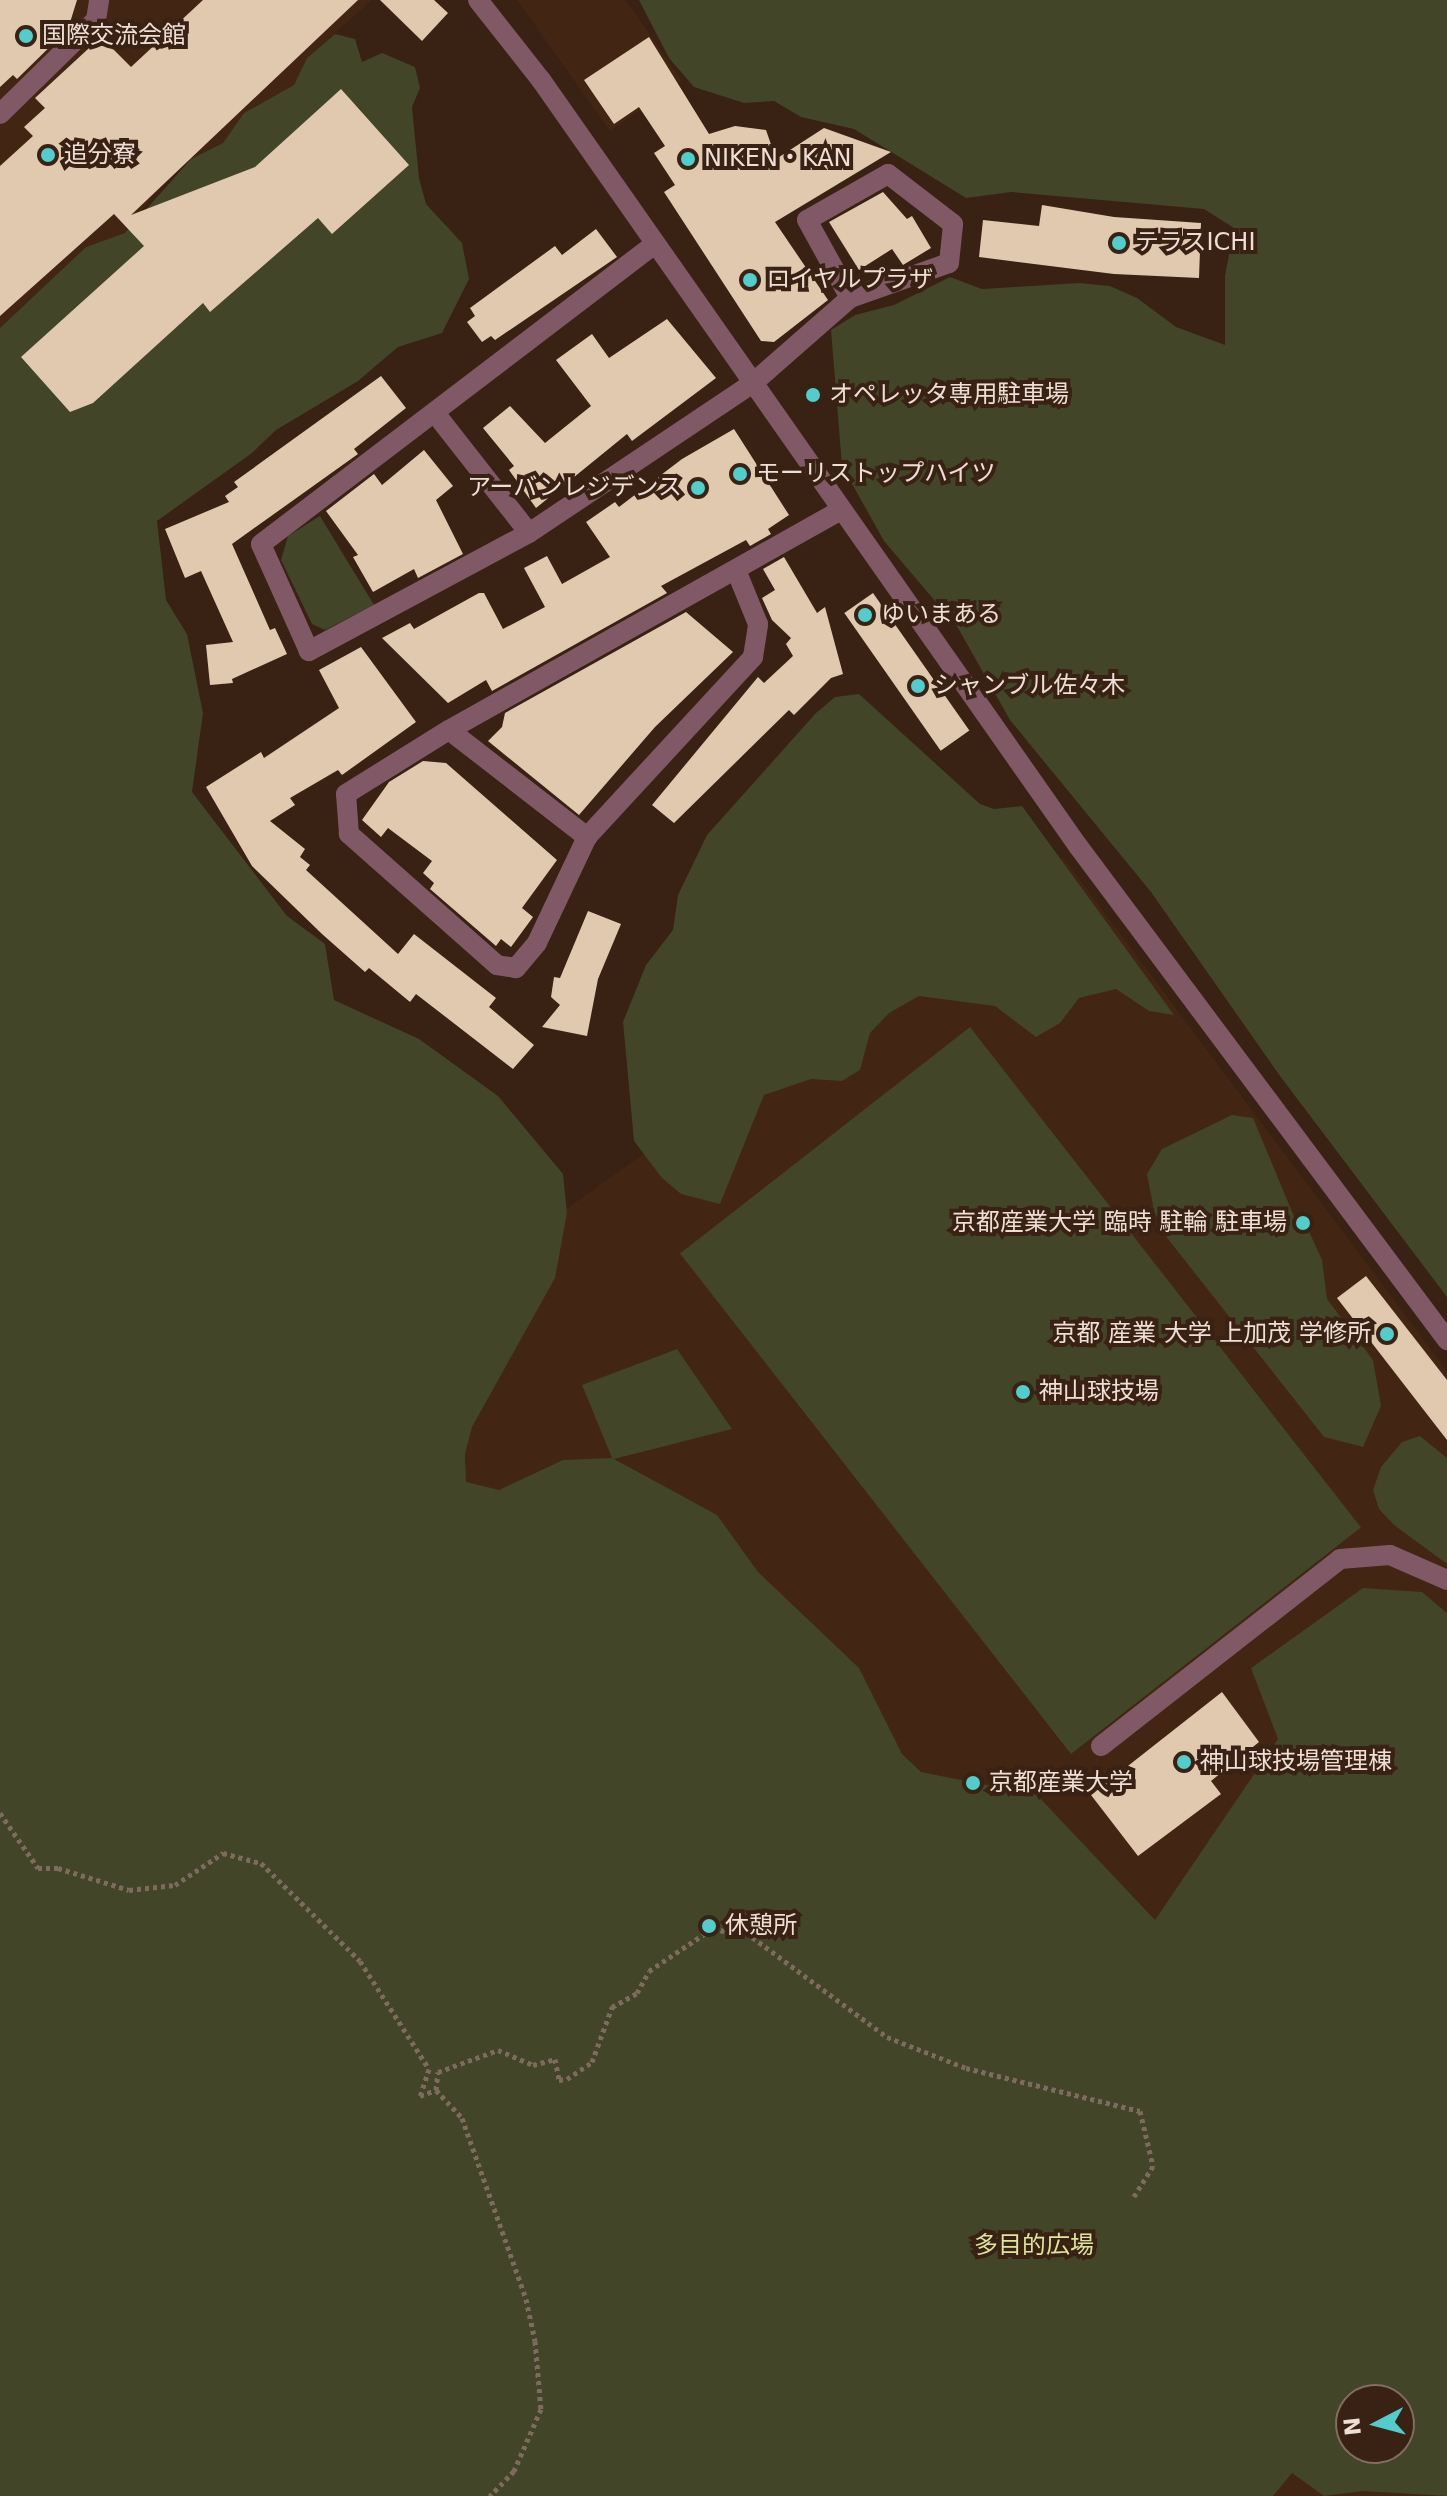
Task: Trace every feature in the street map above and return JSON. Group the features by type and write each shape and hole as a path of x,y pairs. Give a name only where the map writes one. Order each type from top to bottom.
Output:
{"street":[{"path":"0,114 96,20 99,0"},
{"path":"478,0 541,80 1078,846 1447,1340"},
{"path":"654,245 261,544 309,651 529,533 753,383 850,298 949,263 953,224 888,174 807,220 850,298"},
{"path":"435,413 529,533"},
{"path":"736,570 758,624 753,657 587,837 537,943 516,968 497,965 349,834 346,794 449,730 841,510"},
{"path":"449,730 587,837"},
{"path":"1101,1746 1340,1559 1390,1555 1447,1580"}],"path":[{"path":"0,1813 38,1868 58,1868 129,1890 175,1885 223,1853 261,1863 360,1961 429,2069 420,2096 436,2090"},
{"path":"490,2496 514,2471 541,2409 535,2341 526,2299 462,2118 436,2090 438,2072 498,2050 533,2065 555,2059 559,2080 567,2079 592,2062 612,2007 637,1993 649,1971 713,1928 730,1933 733,1923 887,2037 966,2068 1140,2111 1153,2166 1133,2198"}],"shaded area":[{"path":"0,0 372,0 307,58 294,85 244,113 223,143 191,159 152,197 125,233 86,247 0,328"},
{"path":"517,0 626,0 682,81 610,131"},
{"name":"京都産業大学","path":"1063,857 1447,1371 1447,2496 490,2496 426,1308"}],"green space":[{"path":"639,0 1447,0 1447,1297 1280,1076 1151,892 1010,720 958,628 884,541 842,466 831,330 855,315 894,305 950,277 982,289 1079,283 1110,286 1137,298 1176,327 1225,345 1225,276 1234,228 1204,209 1011,192 966,198 854,129 801,117 774,101 744,103 694,87 669,58"},
{"name":"多目的広場","path":"335,34 355,39 362,62 382,53 415,67 420,88 412,107 419,178 426,204 462,243 469,279 442,333 398,347 358,381 276,430 252,453 157,521 166,600 187,634 203,713 192,792 287,916 325,944 334,1000 419,1039 498,1096 563,1174 567,1213 555,1278 472,1427 465,1454 466,1482 499,1490 563,1460 612,1458 582,1385 677,1349 732,1429 614,1459 717,1515 758,1572 859,1668 902,1754 921,1772 1037,1795 1155,1920 1278,1739 1251,1668 1363,1588 1422,1592 1447,1613 1447,2496 1363,2491 1324,2496 1292,2473 1273,2496 0,2496 0,328 86,247 125,233 191,159 223,143 244,113 294,85 307,58"},
{"path":"320,516 374,605 325,630 312,624 281,560 288,536"},
{"path":"859,694 980,804 994,809 1022,806 1174,1015 1149,1011 1116,989 1079,998 1060,1023 1036,1037 995,1006 919,996 889,1013 870,1033 860,1070 842,1081 811,1079 764,1095 720,1204 681,1194 662,1178 634,1141 623,1022 646,965 673,930 678,895 707,835 816,713 835,697"},
{"name":"神山球技場","path":"970,1027 1361,1527 1071,1754 680,1254"},
{"path":"1232,1115 1253,1118 1298,1226 1308,1229 1322,1260 1327,1299 1373,1360 1381,1406 1363,1447 1324,1437 1168,1239 1154,1211 1147,1174 1162,1149"},
{"path":"1420,1436 1447,1458 1447,1564 1394,1525 1379,1509 1373,1490 1381,1467 1402,1442"}],"building":[{"name":"国際交流会館","path":"0,0 77,0 68,29 17,79 13,75 0,87"},
{"path":"203,0 358,0 131,215 255,167 341,89 409,165 332,234 318,218 210,312 203,303 93,403 70,412 21,357 144,246 114,214 0,316 0,166 33,136 24,127 45,108 35,98 101,37 131,67"},
{"path":"380,0 434,0 448,13 422,41"},
{"path":"649,37 709,134 735,126 766,130 776,159 824,128 891,152 775,222 828,300 774,342 761,341 664,192 675,185 654,153 665,146 639,107 614,124 584,80"},
{"path":"883,192 907,219 912,216 931,248 903,265 892,249 859,270 829,222"},
{"name":"テラスICHI","path":"1042,205 1114,217 1201,223 1199,278 1114,274 979,257 983,220 1039,226"},
{"path":"596,229 617,257 495,340 491,336 482,342 467,322 475,316 470,308 555,246 562,255"},
{"path":"667,319 716,378 632,441 627,434 536,508 509,470 514,466 483,428 510,406 545,443 591,406 556,360 592,334 609,358"},
{"path":"381,376 406,408 354,449 358,454 232,544 270,630 275,628 287,654 232,679 233,683 210,685 206,645 233,642 201,571 185,578 165,529 229,502 225,496 238,487 234,482"},
{"path":"734,429 789,515 768,529 771,534 750,546 746,540 661,586 667,593 492,691 486,680 448,703 382,638 410,623 414,629 479,593 484,593 503,629 545,607 524,568 547,556 562,584 610,557 586,522 615,502 619,507 682,459"},
{"path":"424,450 453,486 436,500 463,554 418,578 414,569 373,592 353,557 358,555 326,511 374,474 382,485"},
{"path":"784,557 817,613 825,607 843,674 831,678 794,715 789,710 674,823 652,805 758,677 764,683 793,656 786,644 791,638 772,620 762,598 775,590 763,569"},
{"name":"シャンブル佐々木","path":"873,593 969,731 941,751 844,613"},
{"path":"686,612 733,652 655,727 579,815 488,741 502,727 505,713"},
{"path":"361,647 416,722 342,775 338,770 290,798 295,805 270,821 305,849 300,857 310,865 306,870 398,954 414,934 496,998 489,1007 534,1045 513,1069 416,994 410,1002 369,968 365,972 322,934 252,866 206,787 261,752 264,758 339,708 319,670"},
{"path":"423,761 446,763 557,860 522,908 533,917 511,947 501,939 496,946 430,889 434,883 423,873 432,861 388,828 381,837 362,820 389,782"},
{"path":"588,911 621,924 598,979 587,1036 542,1027 560,1005 551,997 554,977 560,978"},
{"name":"京都 産業 大学 上加茂 学修所","path":"1366,1276 1447,1380 1447,1440 1337,1298"},
{"name":"神山球技場管理棟","path":"1222,1692 1259,1742 1211,1781 1221,1794 1138,1856 1091,1795"}],"place":[{"name":"国際交流会館","path":"26,36"},
{"name":"追分寮","path":"48,155"},
{"name":"NIKEN・KAN","path":"688,159"},
{"name":"テラスICHI","path":"1119,243"},
{"name":"ロイヤルプラザ","path":"750,280"},
{"name":"オペレッタ専用駐車場","path":"813,395"},
{"name":"モーリストップハイツ","path":"740,474"},
{"name":"アーバンレジデンス","path":"698,488"},
{"name":"ゆいまある","path":"865,615"},
{"name":"シャンブル佐々木","path":"918,686"},
{"name":"京都産業大学 臨時 駐輪 駐車場","path":"1303,1223"},
{"name":"京都 産業 大学 上加茂 学修所","path":"1387,1334"},
{"name":"神山球技場","path":"1023,1392"},
{"name":"神山球技場管理棟","path":"1184,1762"},
{"name":"京都産業大学","path":"973,1783"},
{"name":"休憩所","path":"709,1926"}]}
